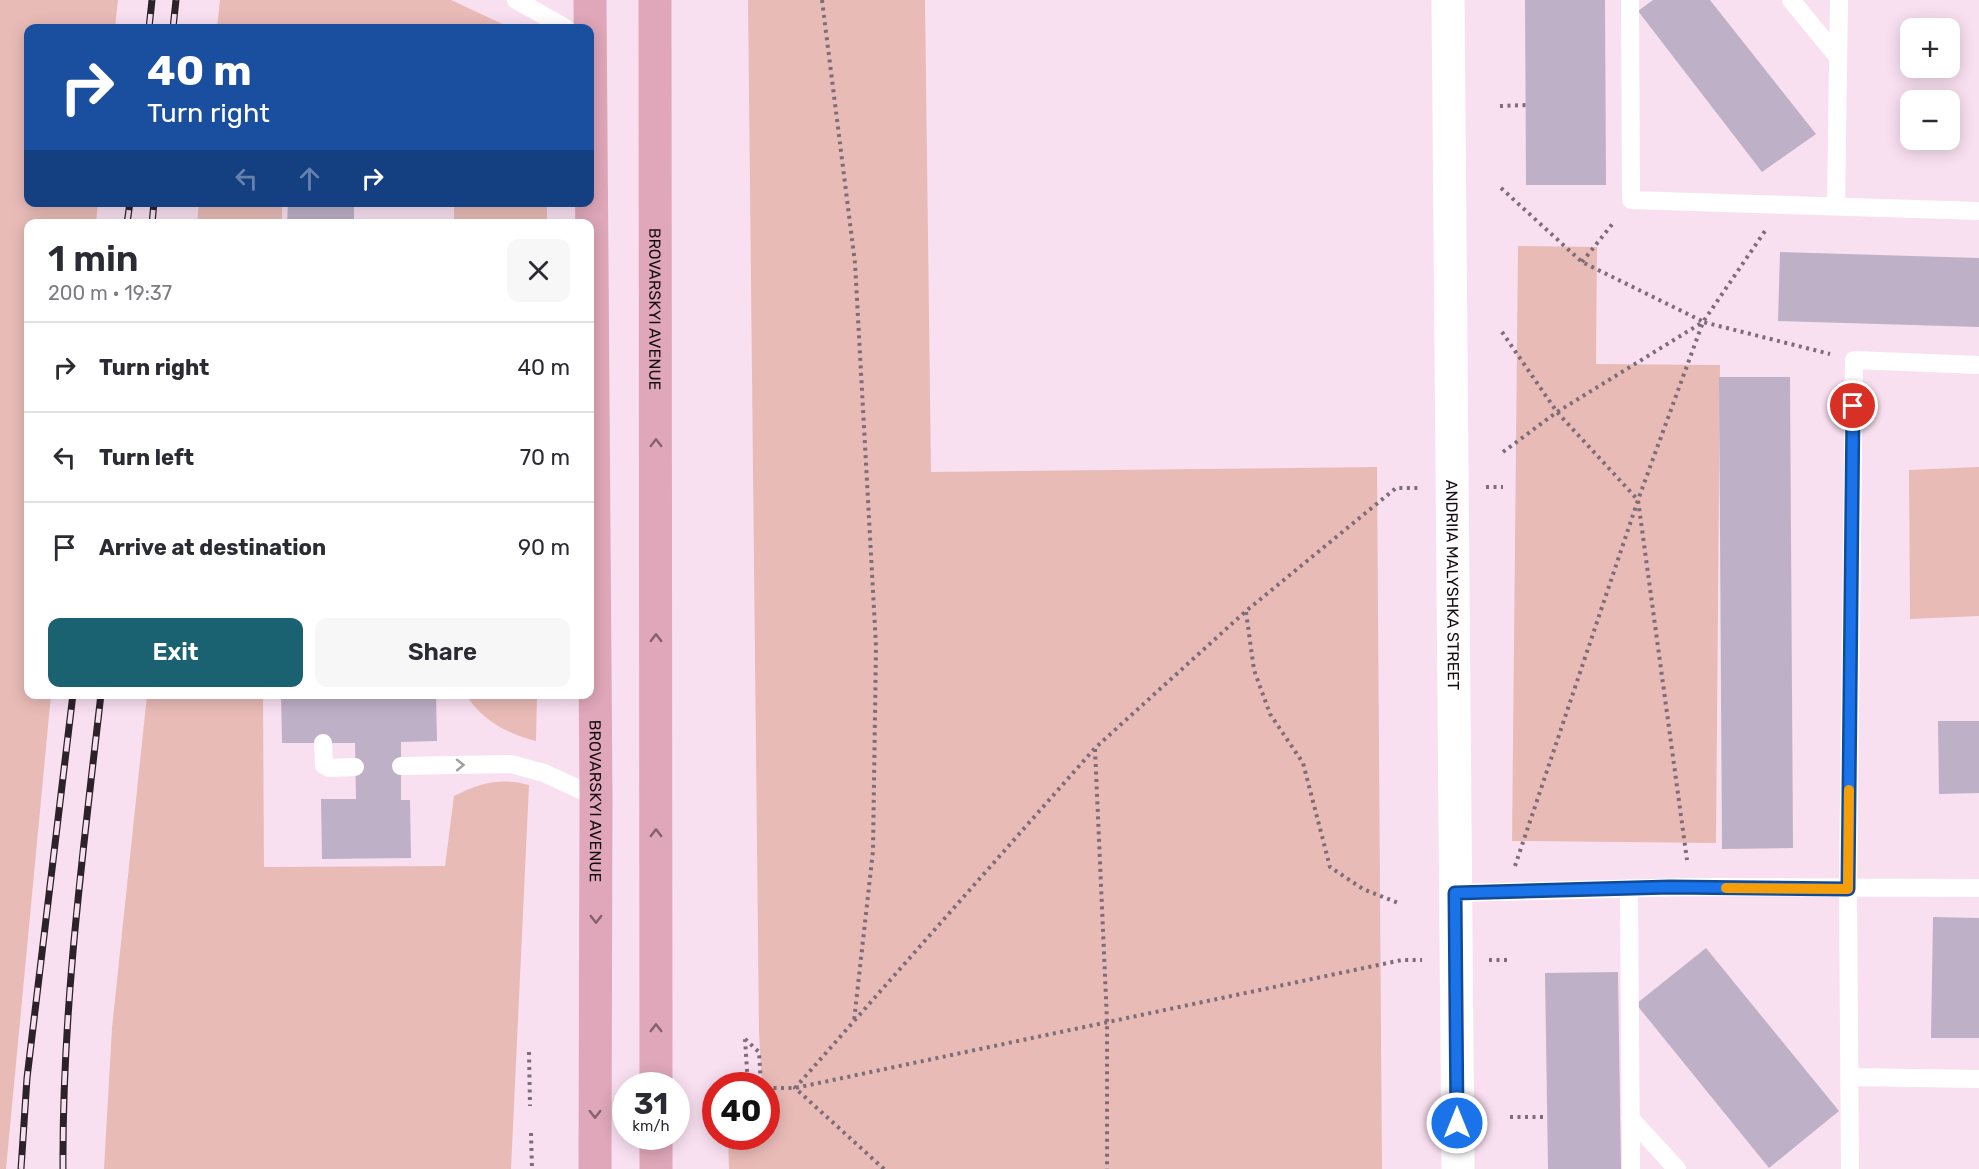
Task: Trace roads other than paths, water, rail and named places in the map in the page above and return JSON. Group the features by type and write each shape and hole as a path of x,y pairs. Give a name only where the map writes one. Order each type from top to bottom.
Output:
{"main road":[{"name":"BROVARSKYI AVENUE","path":"585,24 590,0"},
{"name":"BROVARSKYI AVENUE","path":"655,0 656,1072"},
{"name":"BROVARSKYI AVENUE","path":"594,689 595,1169"},
{"path":"656,1150 656,1169"}],"street":[{"name":"ANDRIIA MALYSHKA STREET","path":"1448,0 1458,1169"}],"lane":[{"path":"516,0 558,24"},
{"path":"1630,0 1631,200 1979,211"},
{"path":"1791,0 1838,57"},
{"path":"1836,205 1839,0"},
{"path":"1850,1169 1848,889 1854,360 1979,365"},
{"path":"323,743 324,765 355,767"},
{"path":"401,766 511,764 544,773 596,797"},
{"path":"1455,893 1691,887 1979,888"},
{"path":"1629,888 1631,1169"},
{"path":"1849,1077 1979,1079"},
{"path":"1630,1118 1677,1169"}],"railway":[{"path":"149,24 152,0"},
{"path":"173,24 176,0"},
{"path":"128,219 129,207"},
{"path":"152,219 154,207"},
{"path":"21,1169 27,1078 72,699"},
{"path":"63,1169 70,990 100,699"}]}
